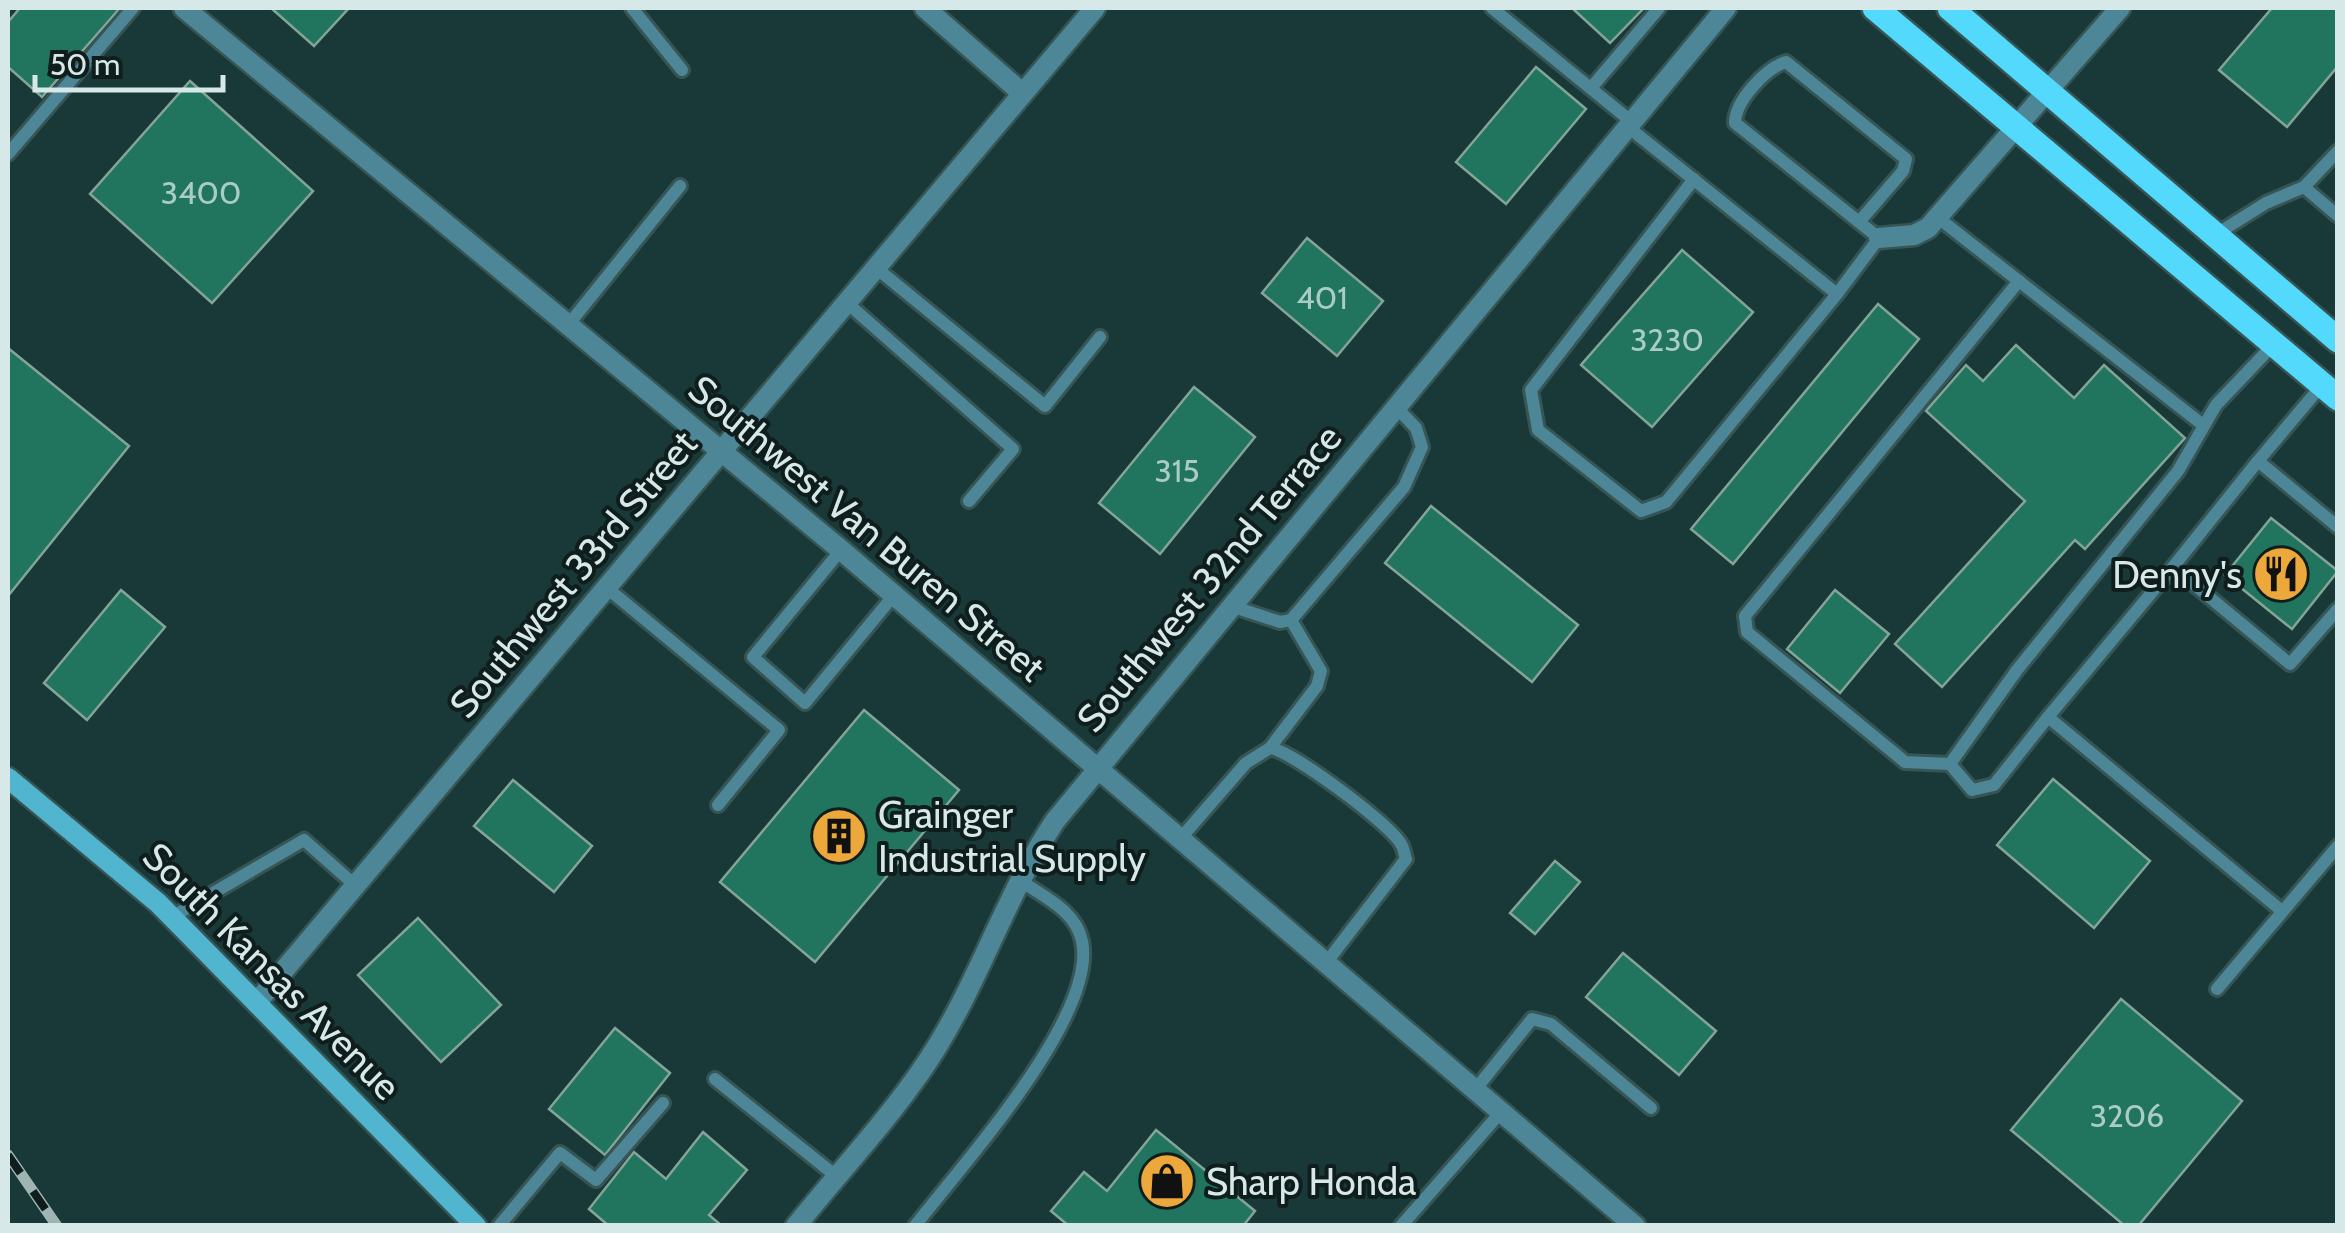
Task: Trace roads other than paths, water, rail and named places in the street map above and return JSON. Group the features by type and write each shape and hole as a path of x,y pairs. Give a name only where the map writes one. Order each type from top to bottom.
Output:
{"main road":[{"path":"1875,8 2274,344 2332,383"},
{"path":"1950,8 2338,340"},
{"name":"South Kansas Avenue","path":"8,778 172,916 476,1226"}],"street":[{"name":"Southwest Van Buren Street","path":"184,8 722,450 1635,1226"},
{"path":"926,8 1022,93"},
{"name":"Southwest 33rd Street","path":"258,1001 1095,8"},
{"path":"1879,238 1914,235 1937,216 2120,8"},
{"name":"Southwest 32nd Terrace","path":"796,1226 936,1048 964,1000 1018,880 1054,821 1630,124 1718,10"}],"lane":[{"path":"8,154 133,8"},
{"path":"632,8 682,70"},
{"path":"1492,8 1591,88 1694,180 1836,294"},
{"path":"1591,88 1659,8"},
{"path":"1694,180 1532,390 1538,430 1641,511 1666,502 1879,238 1735,123 1735,111 1774,66 1786,62 1906,159 1902,172 1860,222"},
{"path":"2216,235 2266,203 2304,186 2338,151"},
{"path":"569,324 680,186"},
{"path":"2304,186 2338,216"},
{"path":"1937,216 2203,426"},
{"path":"876,268 1044,406 1100,337"},
{"path":"2019,281 1745,616 1746,632 1905,762 1950,764 1972,790 1994,784 2258,461 2332,383"},
{"path":"846,302 1012,448 969,501"},
{"path":"1950,764 2017,670 2178,472 2216,405 2274,344"},
{"path":"1232,606 1280,622 1291,620 1404,488 1422,447 1416,428 1396,407"},
{"path":"2258,461 2338,527"},
{"path":"841,550 753,657 805,703 894,596"},
{"path":"2173,567 2290,664 2338,609"},
{"path":"607,588 780,730 718,805"},
{"path":"1180,839 1246,763 1270,748 1317,686 1321,671 1291,620"},
{"path":"2048,716 2282,911"},
{"path":"1270,748 1296,758 1359,806 1401,843 1406,859 1393,881 1326,963"},
{"path":"172,916 304,840 356,886"},
{"path":"2217,988 2338,846"},
{"path":"915,1226 1029,1080 1081,986 1082,941 1069,914 1018,880"},
{"path":"1475,1090 1532,1019 1550,1024 1651,1108"},
{"path":"715,1079 836,1176"},
{"path":"499,1226 560,1153 596,1180 663,1103"},
{"path":"1401,1226 1501,1112"}],"railway":[{"path":"8,1155 57,1226"}],"place":[{"name":"Denny's","path":"2281,574"},
{"name":"Grainger Industrial Supply","path":"839,836"},
{"name":"Sharp Honda","path":"1167,1181"}]}
